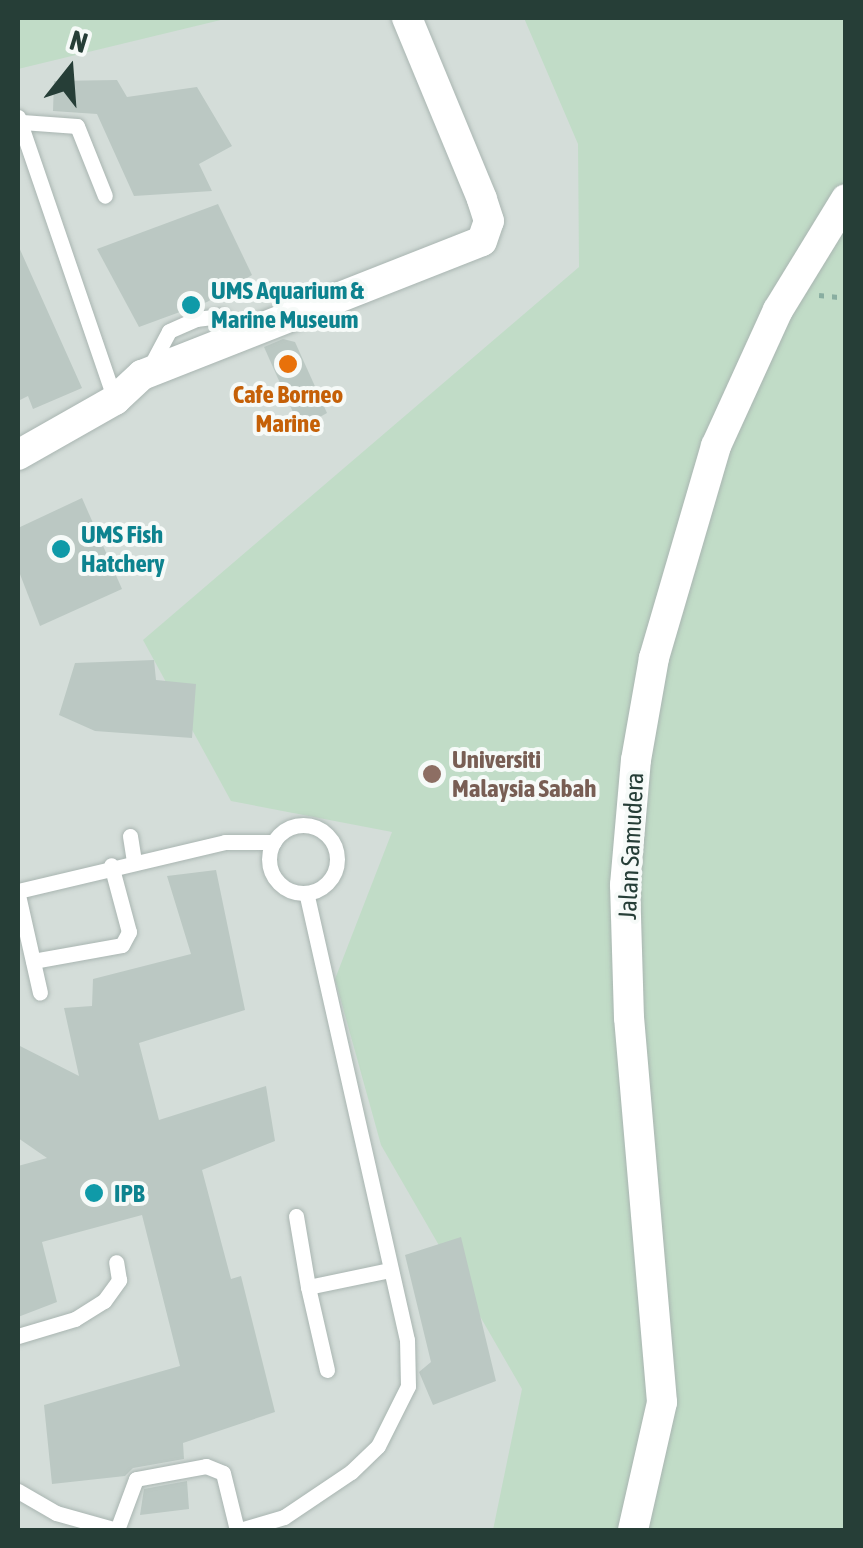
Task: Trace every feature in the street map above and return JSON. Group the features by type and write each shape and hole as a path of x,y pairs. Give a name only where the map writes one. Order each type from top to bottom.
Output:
{"street":[{"path":"18,454 116,400 142,375 240,333 456,254 486,232 482,199 406,18"},
{"name":"Jalan Samudera","path":"633,1530 662,1402 629,1018 625,886 636,760 654,658 716,446 778,310 846,199"}],"lane":[{"path":"106,196 77,126 20,119 116,400"},
{"path":"308,825 327,834 337,850 336,870 324,886 306,893 279,883 271,870 274,842 288,828 308,825"},
{"path":"130,836 134,860"},
{"path":"40,993 18,893 134,860 225,842 274,842"},
{"path":"32,961 122,944 128,932 111,865"},
{"path":"18,1491 56,1512 117,1530 140,1476 206,1466 223,1473 238,1530 257,1528 284,1517 351,1472 389,1428 408,1386 407,1340 306,893"},
{"path":"296,1216 327,1370"},
{"path":"18,1336 104,1301 119,1280 116,1262"},
{"path":"308,1287 390,1270"}],"shaded area":[{"name":"Universiti Malaysia Sabah","path":"18,18 845,18 845,1530 18,1530"}],"green space":[{"path":"18,18 229,18 18,69"},
{"path":"524,18 845,18 845,1530 493,1530 522,1389 381,1145 335,979 392,832 231,801 143,640 579,267 578,144"}],"building":[{"path":"117,80 127,97 197,87 232,146 199,164 212,191 134,196 97,114 53,111 54,81"},
{"path":"218,204 252,275 207,302 139,327 97,249"},
{"path":"18,245 82,388 33,409 28,396 18,401"},
{"path":"283,339 295,342 327,413 300,428 264,347"},
{"name":"UMS Fish Hatchery","path":"82,498 122,589 40,626 18,569 18,528"},
{"path":"154,660 156,680 196,684 192,738 95,731 59,715 75,663"},
{"name":"IPB","path":"216,870 245,1010 139,1043 159,1120 266,1086 275,1141 202,1170 231,1279 241,1276 275,1412 183,1443 184,1459 133,1468 125,1476 52,1484 44,1405 180,1366 142,1215 42,1242 57,1302 18,1317 18,1166 47,1158 18,1138 18,1045 79,1076 64,1008 92,1006 93,979 191,954 167,876"},
{"path":"461,1237 496,1381 433,1405 419,1372 431,1362 405,1255"},
{"path":"187,1481 189,1509 140,1515 144,1489"}],"place":[{"name":"UMS Aquarium & Marine Museum","path":"191,305"},
{"name":"Cafe Borneo Marine","path":"288,364"},
{"name":"UMS Fish Hatchery","path":"61,549"},
{"name":"Universiti Malaysia Sabah","path":"432,774"},
{"name":"IPB","path":"94,1193"}]}
